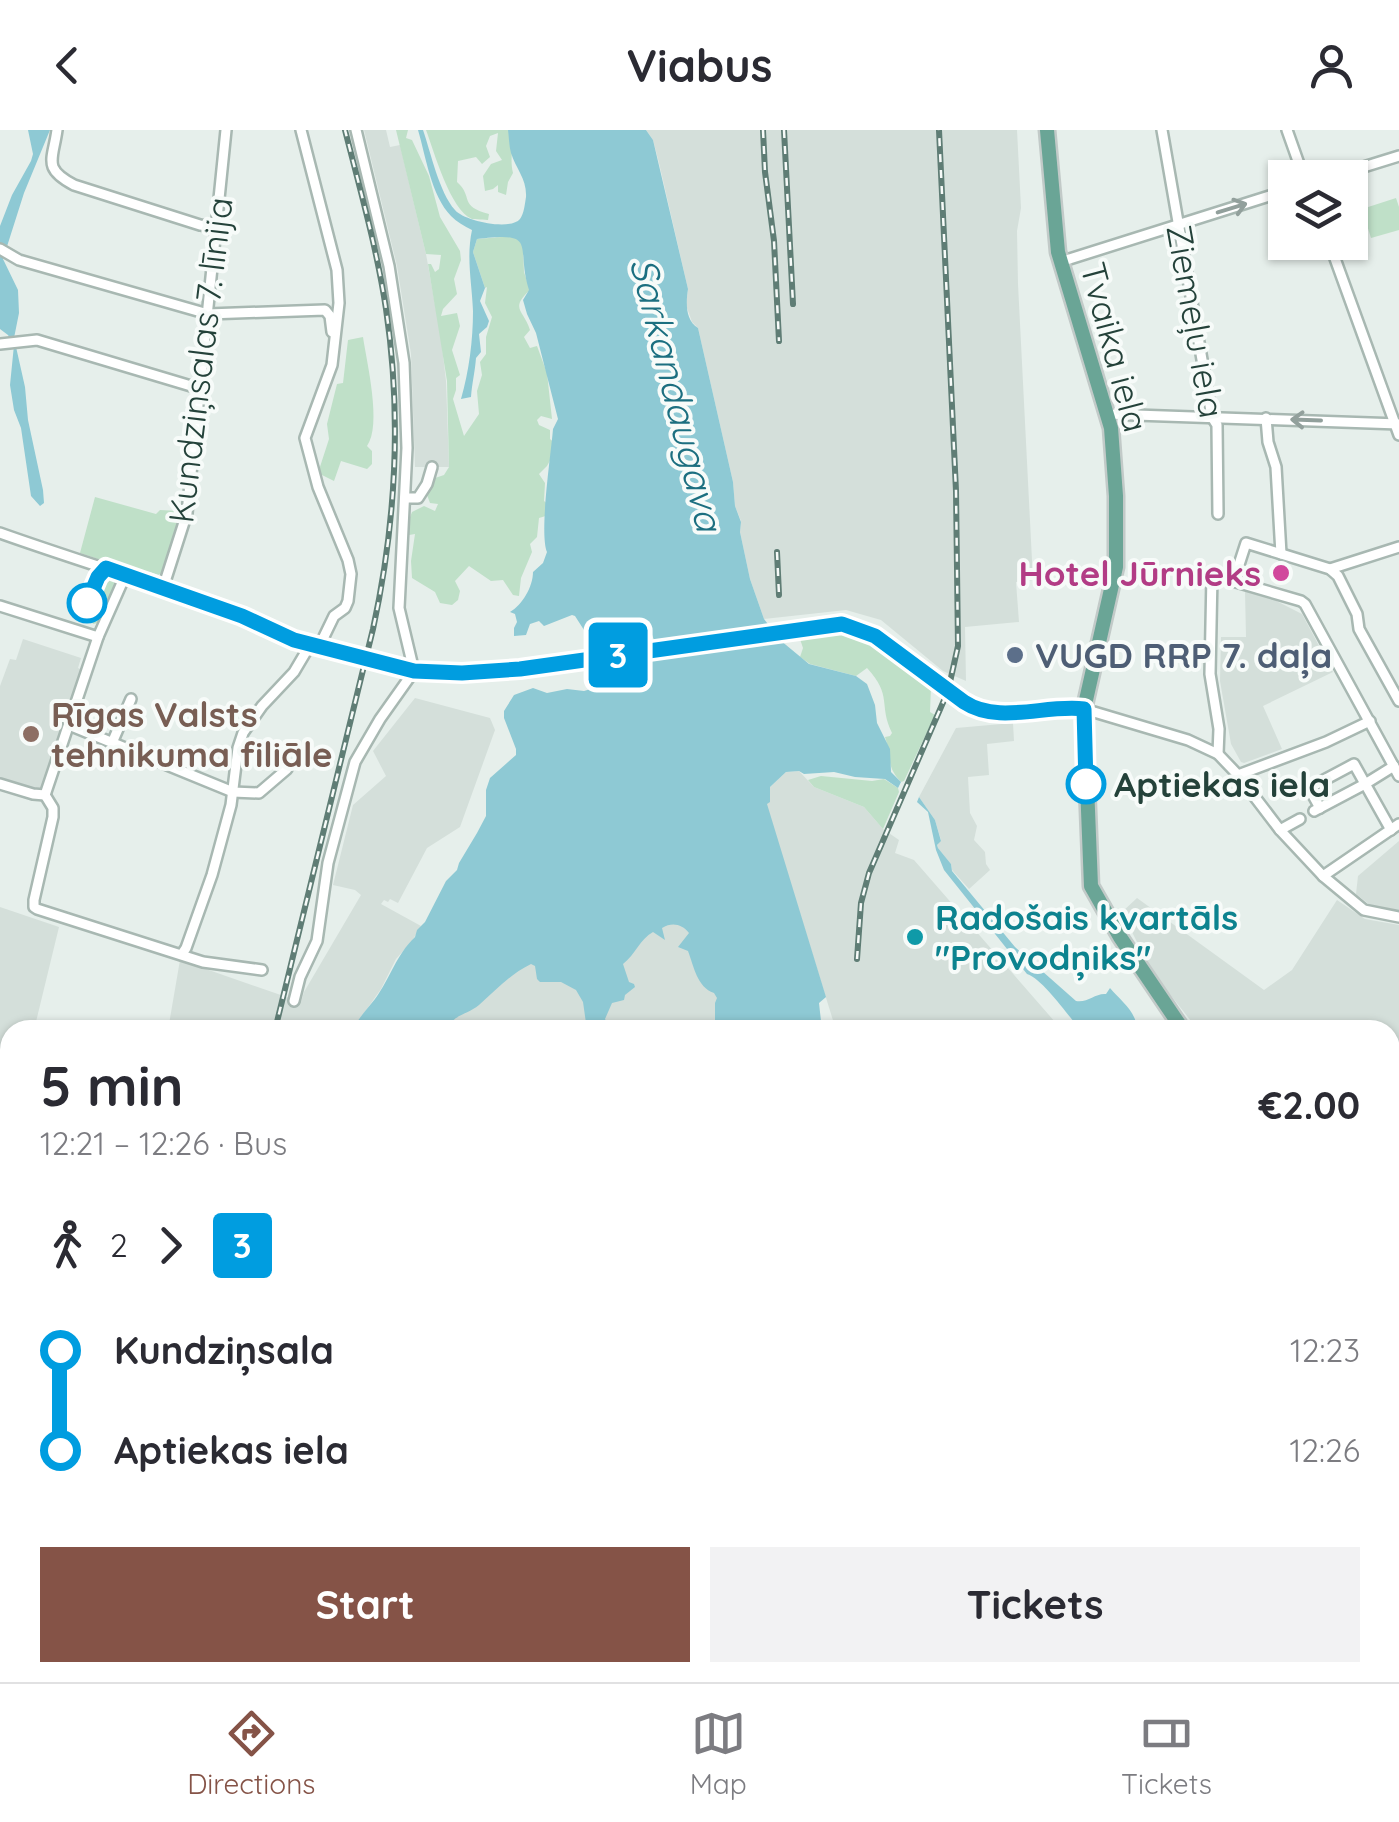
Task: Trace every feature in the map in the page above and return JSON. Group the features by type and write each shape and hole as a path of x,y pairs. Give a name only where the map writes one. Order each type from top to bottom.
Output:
{"main road":[{"name":"Tvaika iela","path":"1046,130 1060,262 1107,414 1113,458 1116,567 1084,709 1091,886 1120,938 1176,1020"}],"street":[{"path":"58,130 52,165 58,176 74,185 217,227"},
{"name":"Kundziņsalas 7. līnija","path":"163,588 187,513 226,130"},
{"path":"182,954 212,875 243,733 315,646 334,616 345,608 350,592 348,560 318,487 305,438 332,365 340,303 337,270 301,130"},
{"path":"294,1000 317,940 328,863 356,762 414,671 400,608 408,418 401,334 356,130"},
{"name":"Ziemeļu iela","path":"1162,130 1212,417 1217,424 1218,514"},
{"path":"1288,130 1298,160"},
{"path":"1368,166 1399,156"},
{"path":"1060,262 1268,196"},
{"path":"4,252 19,260 208,314 324,310 330,316 335,344"},
{"path":"1336,260 1399,435"},
{"path":"4,344 38,340 200,389"},
{"path":"1107,414 1397,424"},
{"path":"1266,418 1276,467 1282,554"},
{"path":"405,498 418,498 432,467"},
{"path":"0,533 242,616 315,646 431,673 494,672 842,624 875,636 980,711 1084,709 1188,740 1218,754 1323,876 1364,910 1399,916"},
{"path":"1234,580 1246,543 1330,569 1338,576 1358,614 1359,629 1399,700"},
{"path":"1330,569 1399,546"},
{"path":"1218,754 1219,729 1210,674 1212,575 1306,604 1395,763 1365,784 1317,809 1309,788 1354,764 1365,784 1395,827 1323,876"},
{"path":"44,795 98,638 125,576"},
{"path":"0,606 98,638"},
{"path":"112,743 132,699"},
{"path":"1238,774 1326,742 1370,721"},
{"path":"69,726 233,792 259,793 287,769"},
{"path":"0,784 44,795"},
{"path":"44,795 53,808 53,818 34,907 203,962 262,970"},
{"path":"1280,830 1300,818"}],"shaded area":[{"path":"364,130 386,130 390,147 400,145 441,338 449,467 415,467 411,354 397,266"},
{"path":"646,130 1017,130 1021,208 1017,231 1018,284 1033,580 1016,582 1019,622 965,627 966,681 943,671 881,620 846,610 764,619 750,579 733,482 698,328 686,305 688,289 659,163"},
{"path":"1251,588 1302,614 1333,672 1263,706 1282,749 1244,763 1231,744 1220,681 1221,637 1246,637 1245,591"},
{"name":"Rīgas Valsts tehnikuma filiāle","path":"23,639 81,658 78,668 85,671 42,790 36,792 0,782 0,686"},
{"path":"415,698 490,718 495,730 460,827 427,848 398,903 390,899 381,904 421,926 359,1020 170,1020 180,960 301,1002 361,895 333,885 353,805 386,776 373,751"},
{"path":"1013,723 1014,741 987,744 989,775 968,777 970,813 977,826 974,840 985,852 990,870 969,889 938,848 941,840 935,820 919,797 956,728"},
{"name":"Radošais kvartāls \"Provodņiks\"","path":"799,771 814,787 864,807 899,840 895,853 914,860 1053,1020 833,1020 766,804 770,787 786,772"},
{"path":"1399,841 1399,910 1370,905 1356,894 1358,876"},
{"path":"1137,898 1264,990 1292,970 1337,900 1365,919 1399,925 1399,1020 1190,1020 1151,970 1122,912"},
{"path":"0,907 59,927 36,1020 0,1020"},
{"path":"680,916 700,934 729,1020 444,1020 446,1014 532,955 631,939"}],"green space":[{"path":"396,130 408,130 406,138 412,140 429,176 440,217 460,251 454,279 457,294 441,316 457,313 460,326 452,350 460,375 453,399 464,436 479,414 480,362 486,354 492,317 485,303 487,287 473,252 477,239 512,236 523,247 524,272 530,290 519,306 530,330 524,337 530,348 537,346 547,373 552,419 541,416 537,420 550,430 550,439 558,446 539,474 545,483 544,501 549,505 549,515 539,518 519,596 513,595 503,580 491,581 469,566 455,581 460,591 452,605 440,603 435,592 412,578 415,534 409,535 405,530 412,512 424,506 435,511 438,504 430,503 427,495 432,479 444,475 449,467 447,381 428,264 435,272 441,255 426,254"},
{"path":"426,130 511,130 513,173 506,195 498,192 498,185 485,191 483,176 491,164 502,160 496,151 498,133 490,136 486,146 490,157 482,164 476,157 458,161 457,182 473,208 489,214 488,220 472,219 457,204"},
{"path":"1396,198 1399,230 1371,238 1368,207"},
{"path":"363,337 373,409 367,446 372,451 372,464 367,469 341,461 334,481 318,473 329,439 327,424 337,384 343,383 348,340"},
{"path":"95,497 156,514 160,510 179,511 181,517 168,565 162,573 143,574 80,553"},
{"path":"109,576 116,579 116,586 98,623 93,624 88,616 101,583"},
{"path":"834,632 874,645 931,687 930,712 935,715 904,781 891,766 885,737 892,733 883,693 867,668 856,676 810,664 800,657 803,648 799,636"},
{"path":"821,776 884,779 898,788 883,829 864,807 814,787 808,780"}],"water":[{"path":"28,130 50,130 3,259 18,290 14,338 43,490 44,503 40,506 31,496 21,428 14,410 10,385 14,345 0,329 0,226 31,161"},
{"name":"Sarkandaugava","path":"418,130 423,130 440,183 455,210 487,223 515,223 523,211 526,191 511,153 508,130 646,130 653,140 688,289 687,310 698,328 733,482 750,579 764,619 780,640 809,664 856,676 867,684 877,723 890,749 891,772 901,782 898,788 885,779 799,771 786,772 770,787 767,804 826,997 819,1003 821,1020 715,1020 717,998 700,981 688,951 678,947 689,933 673,925 662,928 665,940 653,932 623,964 629,982 635,987 624,1000 612,1003 606,1020 586,1020 583,1002 576,990 561,982 540,982 531,964 455,1020 359,1020 425,922 446,881 457,870 486,816 490,778 516,755 504,718 514,695 533,688 547,693 584,691 638,681 650,668 655,643 650,629 631,621 617,620 584,630 572,615 544,626 539,621 530,624 526,635 514,636 517,622 510,612 526,595 533,572 543,563 547,552 546,493 553,429 558,419 536,333 523,300 529,290 521,245 510,237 477,239 473,252 485,288 480,301 489,321 479,334 481,352 476,358 471,397 461,399 472,333 472,230 444,207 430,175"},
{"path":"919,797 935,820 941,841 938,848 952,871 1015,947 1076,1001 1106,994 1110,988 1134,1020 1073,1020 1048,990 1027,974 944,870 936,850 928,812 917,802"}],"railway":[{"path":"277,1020 373,629 391,510 395,430 391,349 378,264 345,130"},
{"path":"763,130 779,341"},
{"path":"784,130 793,304"},
{"path":"857,959 861,903 869,873 948,691 958,646 956,491 939,130"},
{"path":"777,552 779,595"}],"bus line":[{"name":"3","path":"87,603 106,568 242,616 294,640 431,673 520,669 842,624 875,636 980,711 1084,709 1086,784"}],"place":[{"name":"Hotel Jūrnieks","path":"1281,573"},
{"name":"VUGD RRP 7. daļa","path":"1015,655"},
{"name":"Rīgas Valsts tehnikuma filiāle","path":"31,734"},
{"name":"Aptiekas iela","path":"1086,784"},
{"name":"Radošais kvartāls \"Provodņiks\"","path":"915,937"}]}
